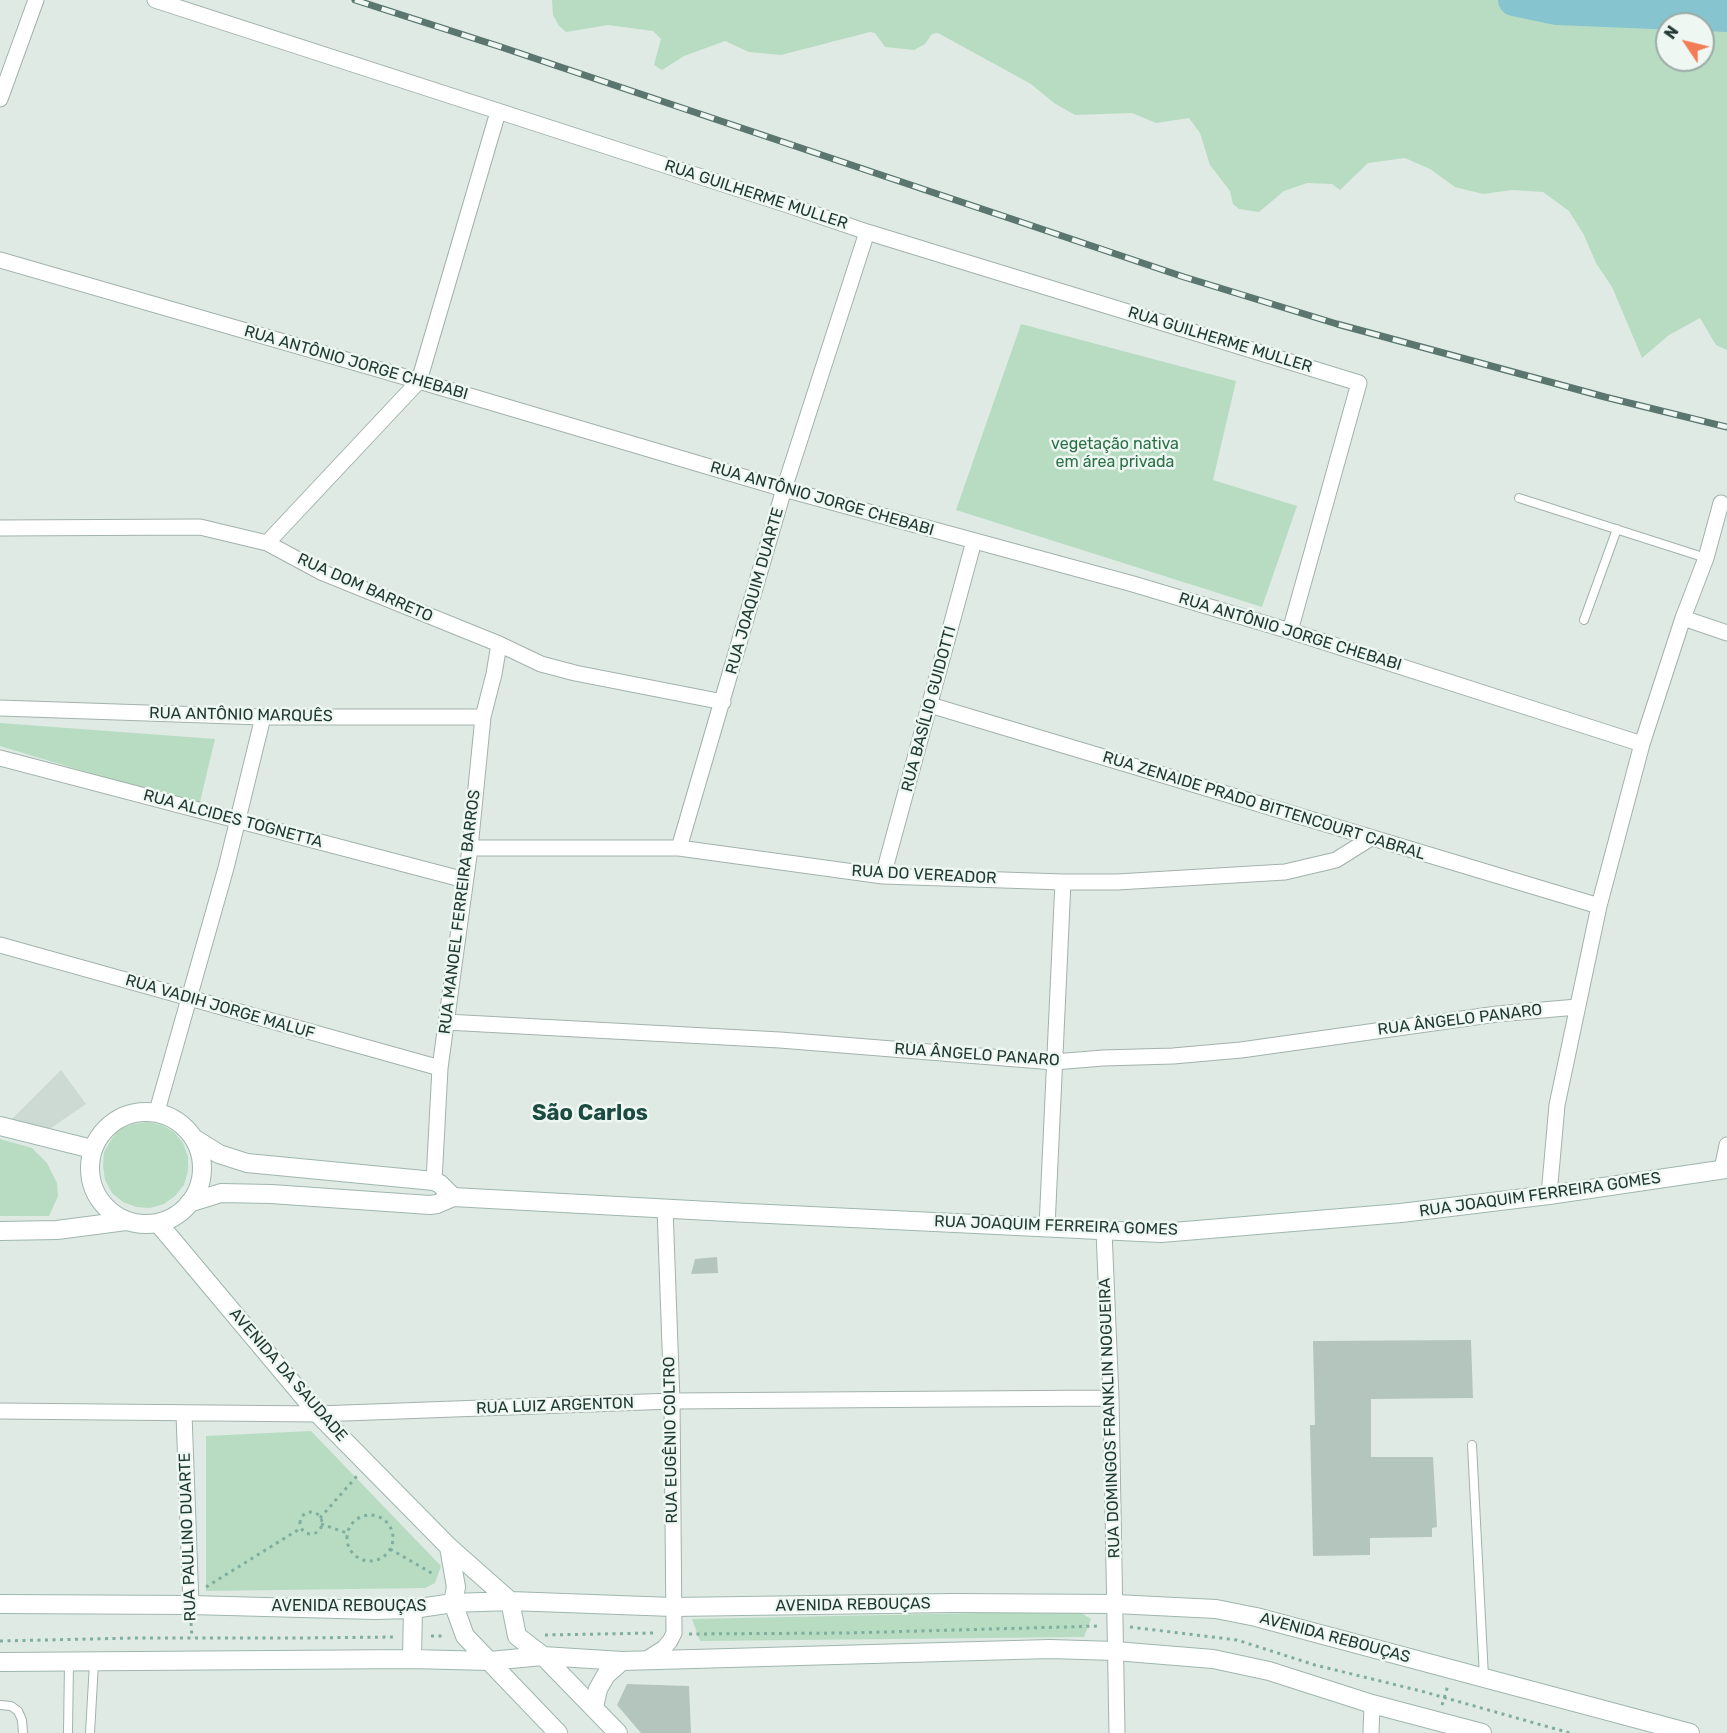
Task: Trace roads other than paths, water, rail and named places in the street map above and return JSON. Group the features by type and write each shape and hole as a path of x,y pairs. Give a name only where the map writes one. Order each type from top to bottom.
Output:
{"street":[{"path":"0,99 36,0"},
{"name":"RUA GUILHERME MULLER","path":"155,0 867,232 1359,383 1290,631"},
{"path":"267,543 419,381 498,112"},
{"name":"RUA JOAQUIM DUARTE","path":"679,848 784,489 867,232"},
{"name":"RUA ANTÔNIO JORGE CHEBABI","path":"0,260 784,489 1133,584 1290,631 1642,744"},
{"path":"1549,1195 1557,1105 1599,906 1642,744 1683,618 1706,558 1721,503"},
{"name":"RUA DOM BARRETO","path":"0,528 200,527 267,543 321,572 499,644 542,664 574,673 723,702"},
{"name":"RUA BASÍLIO GUIDOTTI","path":"883,876 974,541"},
{"path":"1683,618 1727,633"},
{"name":"RUA MANOEL FERREIRA BARROS","path":"434,1181 440,1068 470,848 483,717 499,644"},
{"name":"RUA ZENAIDE PRADO BITTENCOURT CABRAL","path":"930,705 1599,906"},
{"name":"RUA ANTÔNIO MARQUÊS","path":"0,708 263,717 483,717"},
{"path":"157,1111 226,868 263,717"},
{"name":"RUA ALCIDES TOGNETTA","path":"0,758 465,880"},
{"name":"RUA DO VEREADOR","path":"470,848 679,848 883,876 1117,882 1285,872 1336,860 1371,838"},
{"path":"1047,1227 1063,882"},
{"name":"RUA VADIH JORGE MALUF","path":"0,945 440,1068"},
{"name":"RUA ÂNGELO PANARO","path":"446,1022 780,1040 1054,1062 1241,1050 1485,1016 1577,1007"},
{"path":"195,1139 201,1172 197,1188 189,1203 178,1214 158,1223 138,1224 111,1213 100,1200 93,1185 92,1149 104,1131 120,1117 157,1111 172,1117 195,1139 219,1154 247,1163 434,1181 453,1197"},
{"path":"0,1126 92,1149"},
{"path":"1724,1169 1727,1145"},
{"name":"RUA JOAQUIM FERREIRA GOMES","path":"189,1203 221,1193 271,1194 430,1205 453,1197 1161,1233 1401,1213 1549,1195 1724,1169"},
{"name":"RUA EUGÊNIO COLTRO","path":"645,1660 664,1648 674,1633 672,1401 665,1208"},
{"path":"0,1231 57,1230 126,1221"},
{"name":"AVENIDA DA SAUDADE","path":"158,1223 318,1414 449,1547 510,1601"},
{"name":"RUA DOMINGOS FRANKLIN NOGUEIRA","path":"1104,1231 1111,1398 1118,1733"},
{"name":"RUA LUIZ ARGENTON","path":"0,1411 318,1414 672,1401 1111,1398"},
{"name":"RUA PAULINO DUARTE","path":"184,1414 191,1601"},
{"path":"449,1547 455,1595 465,1636 558,1733"},
{"name":"AVENIDA REBOUÇAS","path":"0,1604 191,1601 413,1609 455,1595 510,1601 673,1607 953,1603 1115,1604 1216,1609 1256,1617 1690,1733"},
{"path":"510,1601 517,1636 543,1656 618,1733"},
{"path":"412,1659 413,1609"},
{"path":"0,1662 412,1659 489,1661 543,1656 645,1660 1050,1649 1116,1651 1213,1659 1269,1671 1372,1704 1482,1733"},
{"path":"594,1707 598,1689 606,1675 622,1660"},
{"path":"1371,1733 1372,1704"}],"lane":[{"path":"1519,498 1706,558"},
{"path":"1584,620 1617,529"},
{"path":"1472,1445 1484,1677"},
{"path":"69,1661 69,1733"},
{"path":"90,1733 94,1662"},
{"path":"0,1705 11,1706 18,1711 22,1720 23,1733"}],"waterway":[{"path":"1514,0 1557,9 1727,16"}],"railway":[{"path":"355,0 1184,277 1337,324 1605,397 1727,427"}],"district":[{"name":"São Carlos","path":"590,1114"}],"park label":[{"name":"vegetação nativa em área privada","path":"1115,453"}]}
